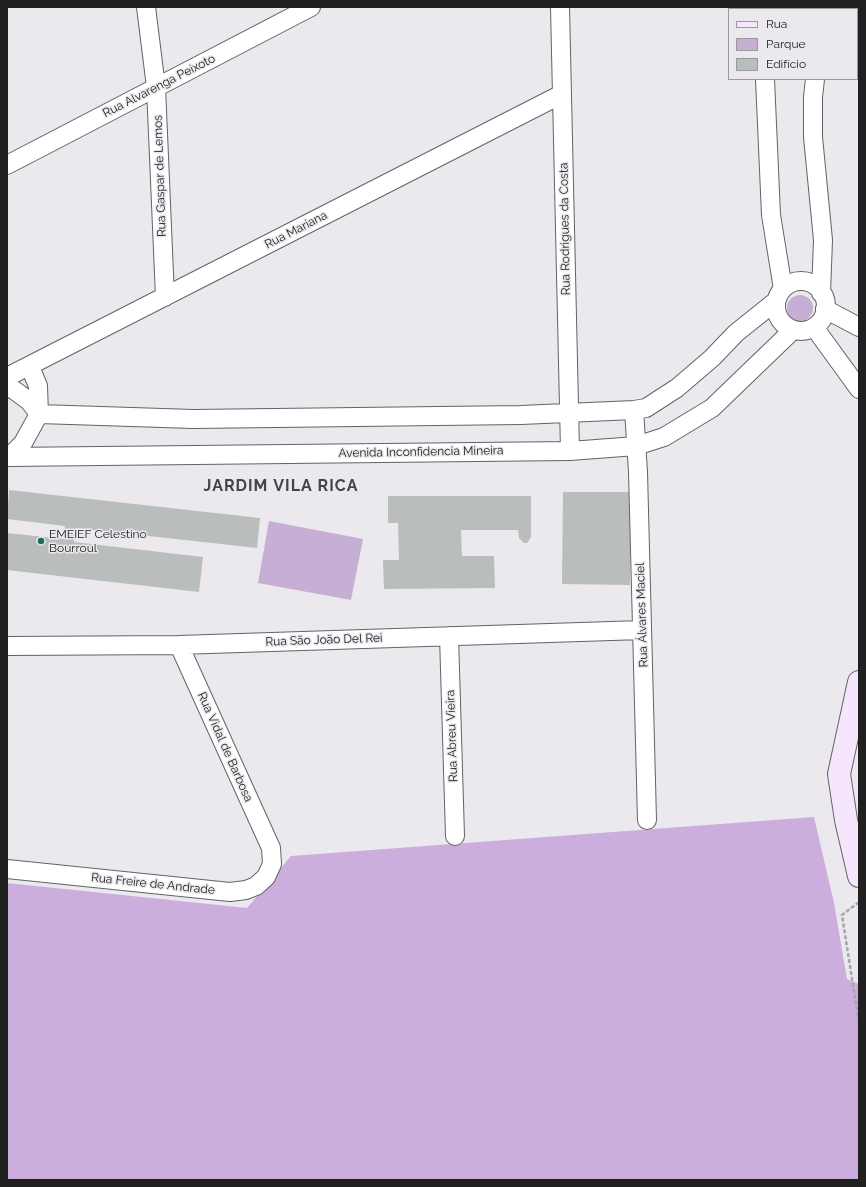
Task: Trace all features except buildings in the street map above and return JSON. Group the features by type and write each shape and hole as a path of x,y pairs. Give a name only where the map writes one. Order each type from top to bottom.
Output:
{"main road":[{"path":"859,682 839,774 846,820 859,876"}],"street":[{"name":"Rua Gaspar de Lemos","path":"146,7 156,87 165,297"},
{"name":"Rua Alvarenga Peixoto","path":"7,165 311,7"},
{"name":"Rua Rodrigues da Costa","path":"560,7 570,451"},
{"path":"765,80 771,215 780,295 777,315 786,327 793,330 808,330 814,327 824,316 823,240 813,137 813,96 815,80"},
{"name":"Rua Mariana","path":"7,377 30,367 562,94"},
{"path":"39,414 193,419 570,413 634,410 646,408 677,388 712,358 736,333 780,295 790,284 799,281 816,286 823,301 859,326"},
{"path":"814,327 859,389"},
{"name":"Avenida Inconfidencia Mineira","path":"8,457 570,451 636,446 664,437 712,408 793,330"},
{"path":"8,457 23,443 39,414 38,386 30,367"},
{"path":"7,387 29,401 39,414"},
{"name":"Rua Álvares Maciel","path":"634,410 648,820"},
{"name":"Rua São João Del Rei","path":"7,646 179,646 642,630"},
{"name":"Rua Abreu Vieira","path":"449,636 455,836"},
{"name":"Rua Vidal de Barbosa","path":"179,646 271,848"},
{"name":"Rua Freire de Andrade","path":"7,869 230,892 246,890 256,886 266,877 272,864 271,848"}],"path":[{"path":"859,902 842,915 859,1023"}],"green space":[{"path":"800,295 809,299 813,308 809,317 800,321 791,317 787,308 791,299"},
{"path":"269,521 363,539 351,600 258,583"}],"shaded area":[{"path":"814,817 834,903 847,979 859,984 859,1180 7,1180 7,883 247,908 291,856"}],"place":[{"name":"EMEIEF Celestino Bourroul","path":"41,541"}],"district":[{"name":"JARDIM VILA RICA","path":"281,486"}]}
